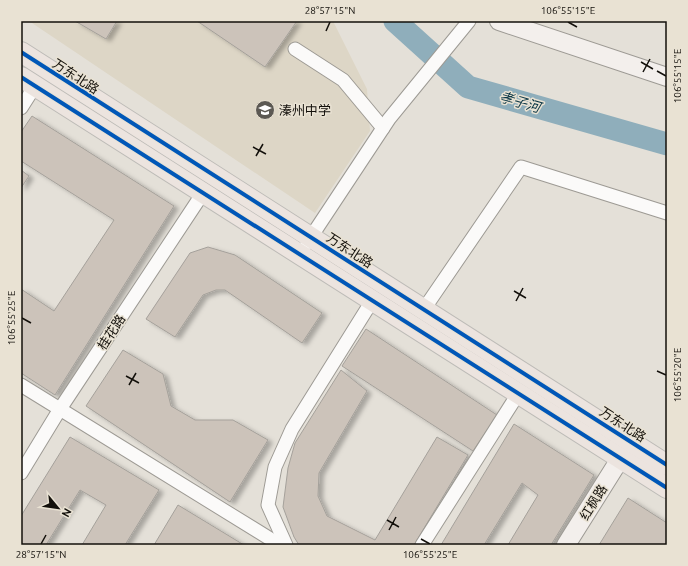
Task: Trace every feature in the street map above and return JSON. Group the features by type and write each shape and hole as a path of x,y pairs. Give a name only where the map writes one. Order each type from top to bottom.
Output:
{"main road":[{"name":"万东北路","path":"21,52 667,465"},
{"path":"28,82 667,488"}],"street":[{"path":"498,21 667,77"},
{"path":"299,254 383,128 469,22"},
{"path":"295,49 343,80 383,128"},
{"path":"21,108 28,82"},
{"path":"424,309 521,167 667,213"},
{"name":"桂花路","path":"21,473 60,409 203,193"},
{"path":"286,545 268,505 275,467 292,429 372,301"},
{"path":"21,385 280,545"},
{"path":"422,545 518,394"},
{"name":"红枫路","path":"566,545 620,459"}],"shaded area":[{"name":"溱州中学","path":"29,21 333,21 367,89 370,131 315,213"}],"building":[{"path":"75,21 117,21 106,39"},
{"path":"197,21 297,21 265,67"},
{"path":"32,116 174,206 55,395 21,373 21,289 54,311 114,220 21,161 21,132"},
{"path":"21,170 29,176 21,188"},
{"path":"208,247 235,255 322,313 302,343 225,290 216,290 203,295 175,337 146,319 190,253"},
{"path":"366,329 497,415 473,451 342,366"},
{"path":"123,350 163,374 171,406 195,420 233,420 268,440 230,502 86,406"},
{"path":"341,370 367,391 319,473 318,496 327,516 375,540 437,437 468,455 414,545 299,545 294,537 283,507 288,468 295,443"},
{"path":"514,424 594,475 551,545 508,545 538,495 522,483 484,545 441,545"},
{"path":"70,437 159,490 125,545 82,545 106,505 80,490 46,545 21,545 21,516"},
{"path":"628,498 667,523 667,545 599,545"},
{"path":"178,505 244,545 154,545"}],"waterway":[{"name":"孝子河","path":"395,21 468,87 667,144"}],"cycle path":[{"path":"21,52 667,465"},
{"path":"21,77 667,488"}],"place":[{"name":"溱州中学","path":"265,110"}]}
